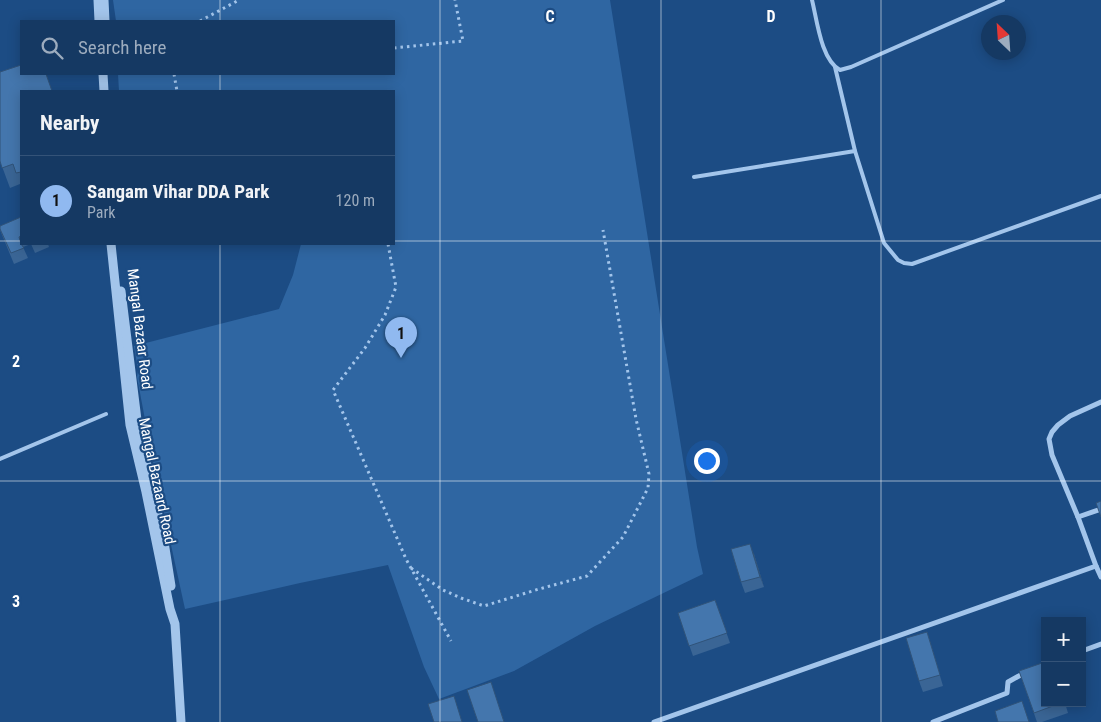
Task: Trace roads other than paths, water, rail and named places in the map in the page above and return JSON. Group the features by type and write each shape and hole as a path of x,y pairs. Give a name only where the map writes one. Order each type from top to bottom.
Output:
{"street":[{"path":"98,0 99,20"},
{"path":"104,0 106,20"},
{"path":"103,75 104,90"},
{"path":"108,75 108,90"},
{"name":"Mangal Bazaard Road","path":"110,245 130,425 170,609 175,624 181,722"},
{"name":"Mangal Bazaar Road","path":"116,245 137,420 164,542 176,612 175,624"},
{"path":"1101,402 1070,416 1058,424 1052,432 1050,440 1052,455 1101,577"},
{"path":"1078,517 1101,510"},
{"path":"654,722 1096,566"},
{"path":"1086,650 1101,644"},
{"path":"933,722 1006,693 1008,682 1028,671"}],"lane":[{"path":"812,0 825,50 835,67 855,151 884,243 898,260 912,264 1101,196"},
{"path":"835,67 840,70 851,67 1003,0"},
{"path":"694,177 855,151"},
{"path":"0,459 106,414"}],"place":[{"name":"Sangam Vihar DDA Park","path":"401,358"}]}
